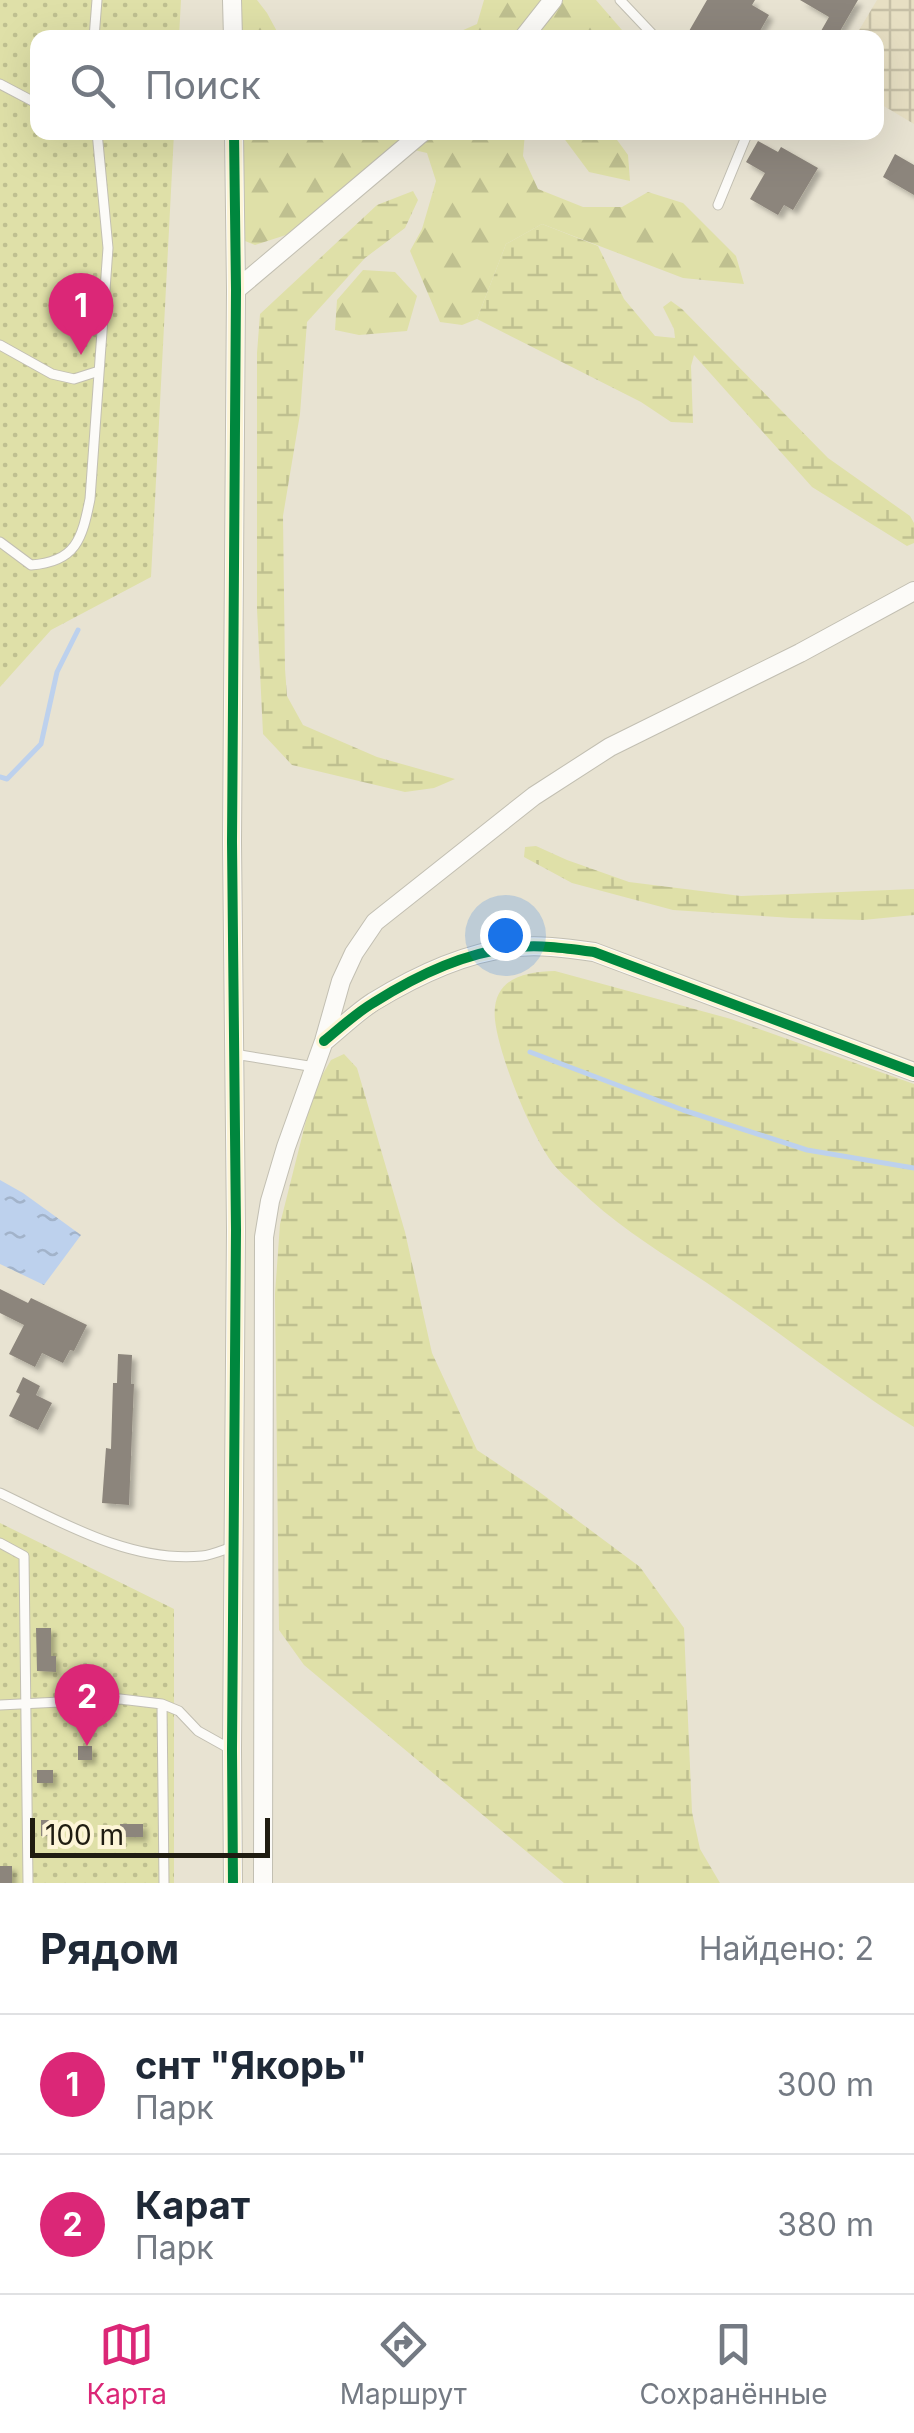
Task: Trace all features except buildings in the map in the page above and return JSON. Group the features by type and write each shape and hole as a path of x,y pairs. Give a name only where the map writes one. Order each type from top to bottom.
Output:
{"street":[{"path":"232,0 233,30"},
{"path":"529,30 553,0"},
{"path":"233,1883 234,140"},
{"path":"236,290 414,140"},
{"path":"263,1883 264,1237 286,1147 354,953 376,922 534,796 610,747 800,653 914,591"},
{"path":"324,1041 371,1004 424,975 465,958 510,948 550,946 594,952 914,1072"}],"lane":[{"path":"95,30 97,0"},
{"path":"620,0 648,30"},
{"path":"0,84 30,100"},
{"path":"0,542 31,565 52,564 73,551 84,526 90,499 108,248 98,140"},
{"path":"718,205 745,140"},
{"path":"0,344 52,374 74,380 99,371"},
{"path":"234,1054 315,1067"},
{"path":"0,1492 118,1545 166,1556 204,1556 235,1547"},
{"path":"0,1543 24,1556 28,1883"},
{"path":"0,1705 120,1699 162,1704 179,1711 198,1731 232,1750"},
{"path":"162,1704 164,1883"}],"shaded area":[{"path":"877,0 914,0 914,124 884,106 884,30 859,30"}],"green space":[{"path":"0,0 181,0 179,30 30,30 30,140 174,140 151,577 51,630 0,687"},
{"path":"237,0 257,0 276,30 238,30"},
{"path":"484,0 596,0 622,30 463,30 477,24"},
{"path":"239,140 524,140 523,156 538,189 583,207 622,207 648,192 683,203 736,256 744,284 683,278 542,224 506,244 477,319 462,325 440,322 410,251 422,229 436,181 427,153 397,146 286,235 255,245 240,239"},
{"path":"565,140 617,140 628,155 630,181 589,172"},
{"path":"413,191 418,200 405,228 365,258 307,322 300,414 283,516 287,696 303,725 377,757 455,779 434,788 405,792 292,765 263,734 257,609 257,353 260,314 377,205"},
{"path":"542,224 598,246 624,299 655,336 675,338 663,307 671,301 682,309 828,458 910,516 914,543 907,546 812,487 694,355 693,423 671,422 641,402 477,319 506,244"},
{"path":"363,270 395,272 417,296 407,331 359,335 335,330 337,300"},
{"path":"536,846 629,882 741,896 914,889 914,915 863,920 673,910 572,883 524,857 525,847"},
{"path":"555,971 731,1019 914,1084 914,1427 631,1232 554,1165 534,1132 509,1073 495,1006 498,995 511,981 531,973"},
{"path":"344,1054 357,1068 405,1232 432,1353 477,1450 640,1567 684,1628 692,1812 700,1849 720,1883 564,1883 304,1665 279,1630 275,1294 280,1224 314,1089 331,1060"},
{"path":"0,1523 174,1609 174,1883 0,1883"}],"water":[{"path":"0,1180 81,1235 44,1285 0,1264"}],"waterway":[{"path":"0,777 7,779 41,744 57,672 78,630"},
{"path":"530,1052 683,1110 807,1150 914,1168"}],"cycle path":[{"path":"233,1883 234,140"},
{"path":"324,1041 367,1007 438,968 491,951 551,947 594,952 914,1072"}],"place":[{"name":"снт \"Якорь\"","path":"81,355"},
{"name":"Карат","path":"87,1746"}]}
